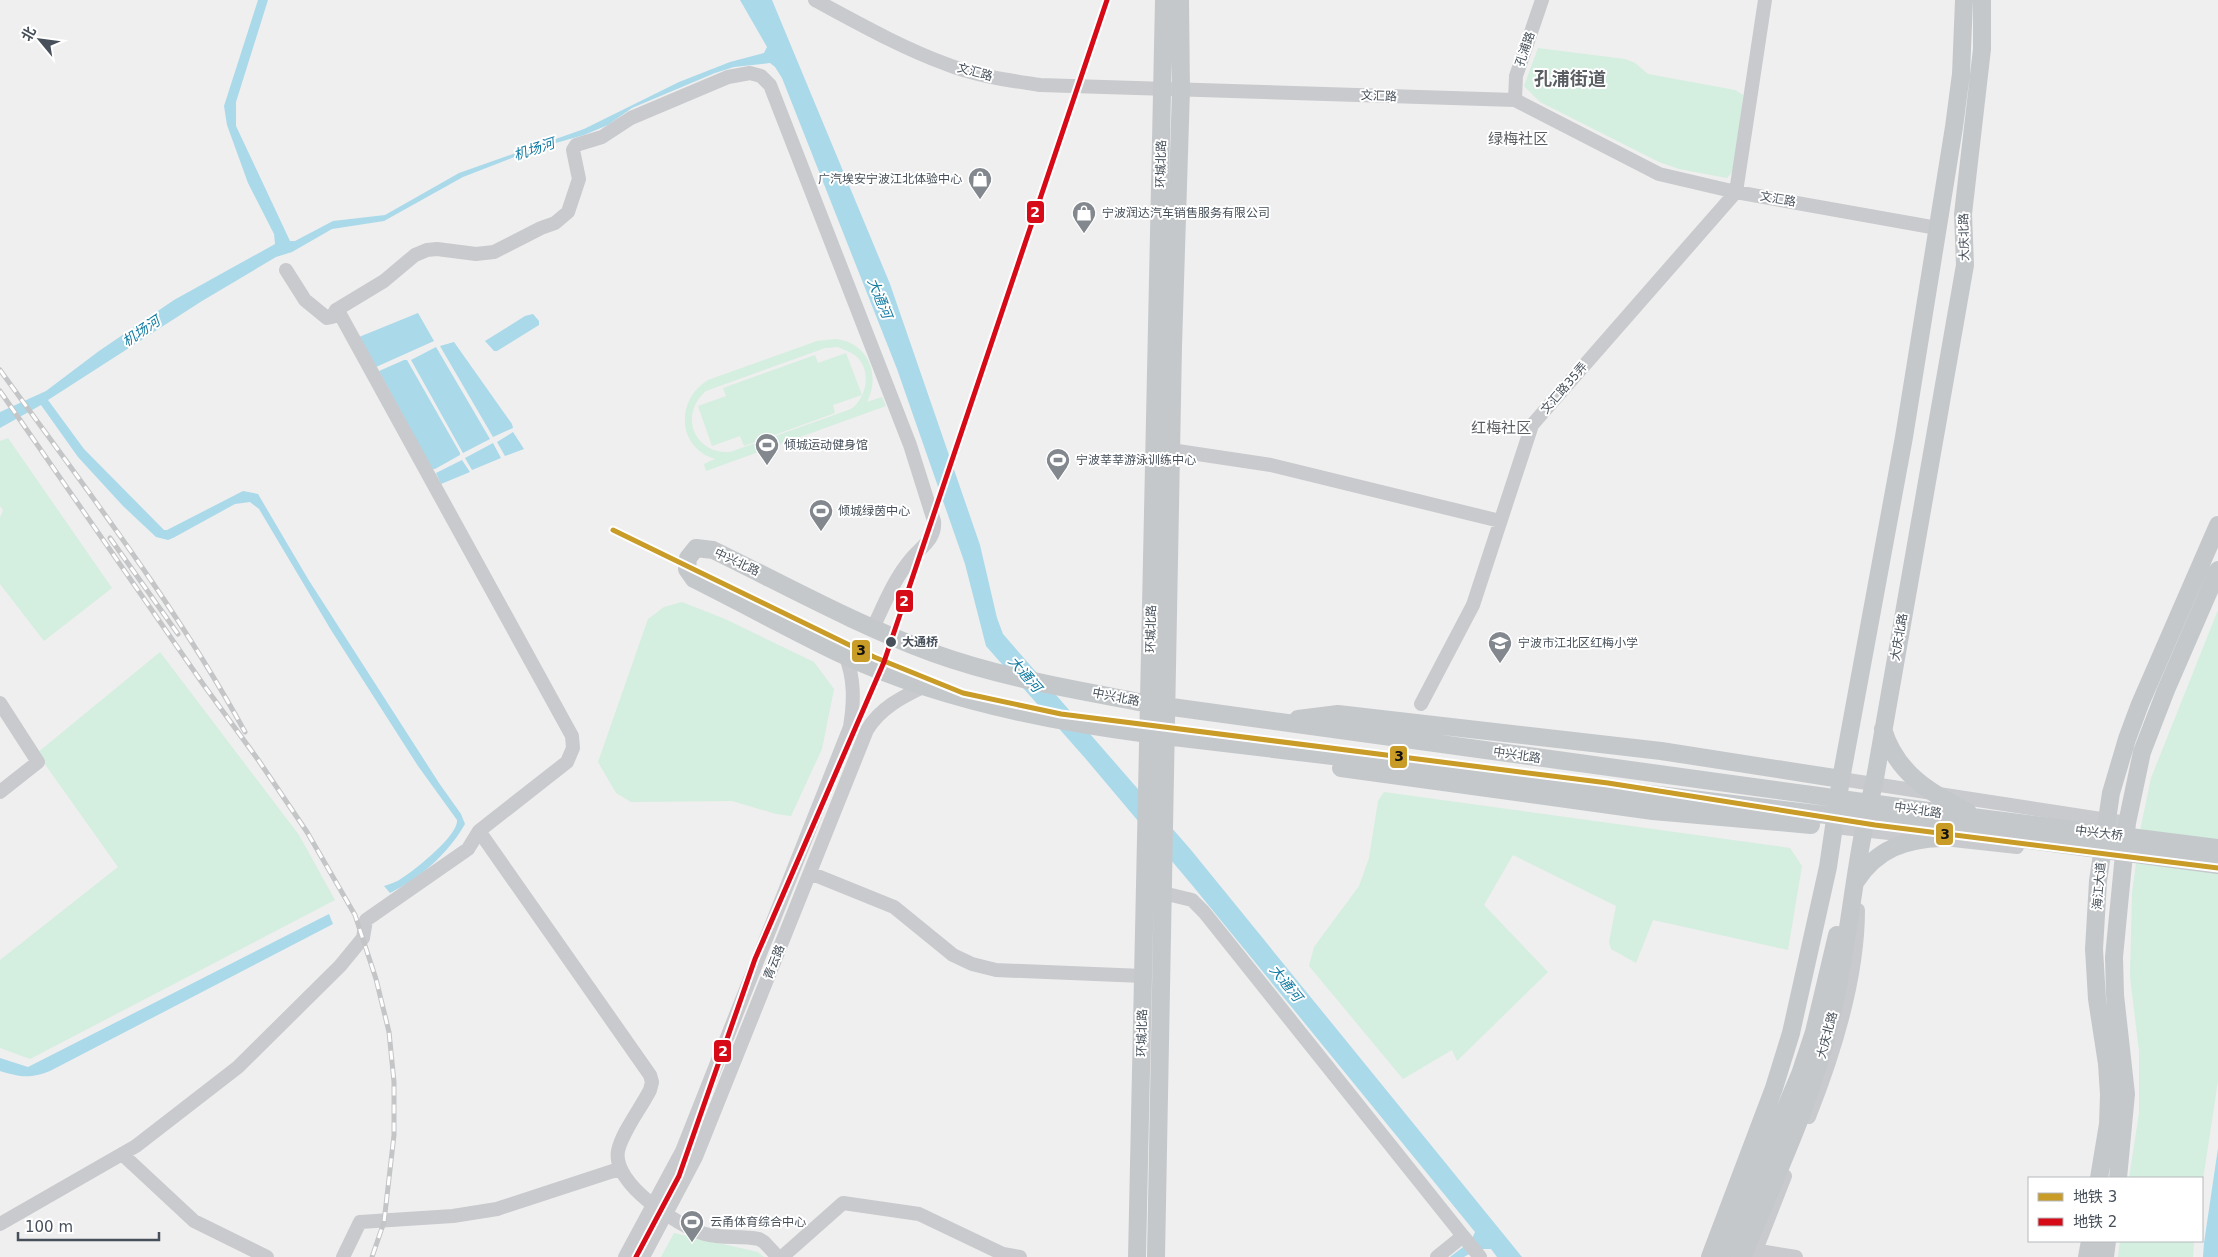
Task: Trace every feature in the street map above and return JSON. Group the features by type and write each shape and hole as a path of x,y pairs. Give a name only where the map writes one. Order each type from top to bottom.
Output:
{"main road":[{"name":"环城北路","path":"1156,1257 1166,735 1158,705 1164,0"},
{"name":"环城北路","path":"1137,1257 1148,734 1158,705 1171,450 1181,90 1180,0"},
{"name":"大庆北路","path":"1719,1252 1791,1033 1828,867 1841,779 1904,437 1937,228 1961,74 1964,0"},
{"name":"大庆北路","path":"1748,1252 1814,1082 1834,1007 1846,951 1862,829 1874,784 1965,265 1963,214 1982,49 1982,0"},
{"path":"1963,214 1877,701 1887,742 1898,763 1926,789 1978,826"},
{"name":"海江大道","path":"2099,1177 2108,1124 2109,1095 2107,1064 2097,1000 2094,949 2098,881 2111,793 2127,739 2218,525"},
{"name":"中兴北路","path":"696,548 713,550 873,628 933,653 987,669 1055,685 1158,705 1338,730 1978,826 1148,734 1040,716 925,686 844,655 692,578 687,570 688,558 696,548"},
{"name":"海江大道","path":"2118,1177 2126,1094 2115,995 2114,956 2122,859 2127,824 2142,752 2166,690 2218,570"},
{"path":"1277,722 1338,714 1661,751 1841,779"},
{"path":"1219,742 1272,759 1581,802 1653,811 1834,827"},
{"path":"1719,1252 1800,1074 1816,1023 1841,912 1849,891 1862,871 1874,859 1904,843 1918,838 1945,838 1978,826"},
{"name":"中兴大桥","path":"1978,826 2218,848"},
{"name":"中兴大桥","path":"1978,826 2218,865"},
{"path":"2087,1257 2090,1242"},
{"path":"2105,1257 2107,1242"}],"street":[{"name":"文汇路","path":"815,0 889,40 947,65 991,77 1040,85 1515,100 1659,174 1736,192 1937,228"},
{"name":"孔浦路","path":"1515,100 1516,76 1542,0"},
{"path":"1736,192 1765,0"},
{"path":"286,270 306,300 327,318 332,317 336,310 384,281 415,255 427,250 437,249 476,254 494,252 555,223 568,212 579,179 573,150 576,145 602,137 631,118 728,76 750,73 761,76 770,85 910,445 934,521 935,529 932,537 910,560 891,591 873,628"},
{"name":"文汇路35弄","path":"1421,704 1473,605 1532,425 1736,192"},
{"path":"0,1224 136,1146 238,1067 340,966 363,938 366,920 468,849 479,831 567,762 573,748 572,736 336,310"},
{"path":"1171,450 1271,465 1500,521"},
{"name":"青云路","path":"625,1257 682,1151 850,727 854,696 850,668 844,655"},
{"name":"青云路","path":"643,1257 696,1157 862,743 873,721 889,706 925,686"},
{"path":"0,703 38,762 0,792"},
{"path":"1841,779 2127,824"},
{"path":"1834,827 2122,859"},
{"path":"479,831 650,1075 652,1082 650,1090 618,1150 619,1168 632,1186 665,1215 686,1227 706,1234 759,1239 778,1257"},
{"path":"810,873 894,907 953,955 972,964 996,970 1143,976"},
{"path":"1163,893 1192,900 1204,912 1480,1257"},
{"path":"122,1154 194,1221 266,1257"},
{"path":"342,1257 360,1222 453,1216 497,1209 576,1185 619,1168"},
{"path":"782,1257 843,1203 919,1214 1003,1254 1020,1257"},
{"path":"1437,1257 1463,1237"},
{"path":"1719,1252 1748,1252 1796,1257"}],"green space":[{"path":"1538,48 1625,59 1635,63 1648,74 1735,90 1743,95 1735,169 1727,178 1679,169 1659,162 1540,102 1524,86"},
{"path":"836,339 847,342 864,353 872,371 873,381 867,402 882,397 886,406 706,471 704,464 715,459 702,453 693,444 687,434 685,422 686,410 690,399 698,388 708,380 817,341","holes":["838,347 856,356 861,362 866,376 866,384 861,398 851,409 730,452 717,451 707,447 699,440 694,431 693,411 698,400 706,391 825,348"]},
{"path":"846,353 862,395 833,405 835,413 744,446 740,436 712,446 698,406 726,396 723,388 815,355 818,363"},
{"path":"8,438 112,588 44,641 0,584 0,518 3,510 0,506 0,441"},
{"path":"682,602 725,619 814,662 834,689 822,749 791,816 776,814 732,801 631,802 616,793 598,762 648,619 664,607"},
{"path":"2218,610 2218,1081 2203,1179 2203,1177 2129,1177 2139,1113 2139,1051 2130,977 2132,893 2141,826 2151,778"},
{"path":"160,652 299,835 335,900 30,1059 0,1048 0,960 118,867 37,753"},
{"path":"1384,792 1790,848 1802,866 1788,950 1653,920 1636,963 1611,949 1609,942 1616,906 1513,855 1484,905 1548,972 1457,1061 1452,1050 1403,1079 1309,966 1314,947 1359,886 1369,858 1378,801"},
{"name":"云甬体育综合中心","path":"674,1233 758,1252 764,1257 661,1257"},
{"path":"2120,1242 2194,1242 2193,1257 2118,1257"}],"water":[{"path":"258,0 268,0 236,102 236,126 290,241 295,241 333,221 385,215 459,173 584,129 679,82 730,62 764,53 767,47 740,0 772,0 890,284 980,545 997,618 1003,634 1191,850 1522,1257 1497,1257 1491,1249 1478,1249 1464,1257 1450,1257 1471,1241 1475,1232 1192,885 1085,758 986,646 965,564 897,369 782,78 770,63 734,67 715,73 632,108 608,125 584,135 538,148 463,177 384,221 332,229 292,252 276,257 202,301 48,400 84,449 164,530 243,491 258,494 308,579 439,783 461,814 465,824 442,855 412,880 390,893 384,886 400,879 435,852 451,834 457,820 418,766 331,630 259,509 250,502 235,504 173,538 168,540 156,537 123,506 78,457 41,405 0,428 0,412 46,391 99,351 174,300 275,244 274,234 248,183 227,125 224,106"},
{"path":"418,313 434,341 376,367 359,337"},
{"path":"533,314 539,321 539,325 497,351 494,351 485,341 525,316"},
{"path":"454,342 513,428 493,437 440,346"},
{"path":"436,347 490,439 463,453 411,360"},
{"path":"407,360 460,453 460,455 435,469 432,469 379,371"},
{"path":"513,432 524,449 505,456 497,442"},
{"path":"493,443 501,458 472,470 465,458"},
{"path":"462,460 470,472 441,484 436,473"},
{"path":"329,914 333,924 50,1071 25,1076 0,1071 0,1058 28,1067"},
{"path":"2218,1148 2218,1257 2203,1257 2204,1243"}],"railway":[{"path":"0,370 159,592 218,685 245,732"},
{"path":"0,391 203,684 259,761 307,832 355,915 376,979 389,1032 394,1082 394,1135 384,1222 372,1257"},
{"path":"110,538 178,634"}],"metro line":[{"name":"2","path":"636,1257 679,1176 755,959 884,662 1107,0"},
{"name":"3","path":"613,530 874,657 963,693 1061,714 1608,783 1875,825 2218,868"}],"place":[{"name":"广汽埃安宁波江北体验中心","path":"980,200"},
{"name":"宁波润达汽车销售服务有限公司","path":"1084,234"},
{"name":"倾城运动健身馆","path":"767,466"},
{"name":"宁波莘莘游泳训练中心","path":"1058,481"},
{"name":"倾城绿茵中心","path":"821,532"},
{"name":"大通桥","path":"891,642"},
{"name":"宁波市江北区红梅小学","path":"1500,664"},
{"name":"云甬体育综合中心","path":"692,1243"}],"district":[{"name":"孔浦街道","path":"1570,78"},
{"name":"绿梅社区","path":"1518,139"},
{"name":"红梅社区","path":"1501,428"}],"water label":[{"name":"机场河","path":"534,149"},
{"name":"大通河","path":"880,298"},
{"name":"机场河","path":"141,331"},
{"name":"大通河","path":"1025,674"},
{"name":"大通河","path":"1286,983"}]}
